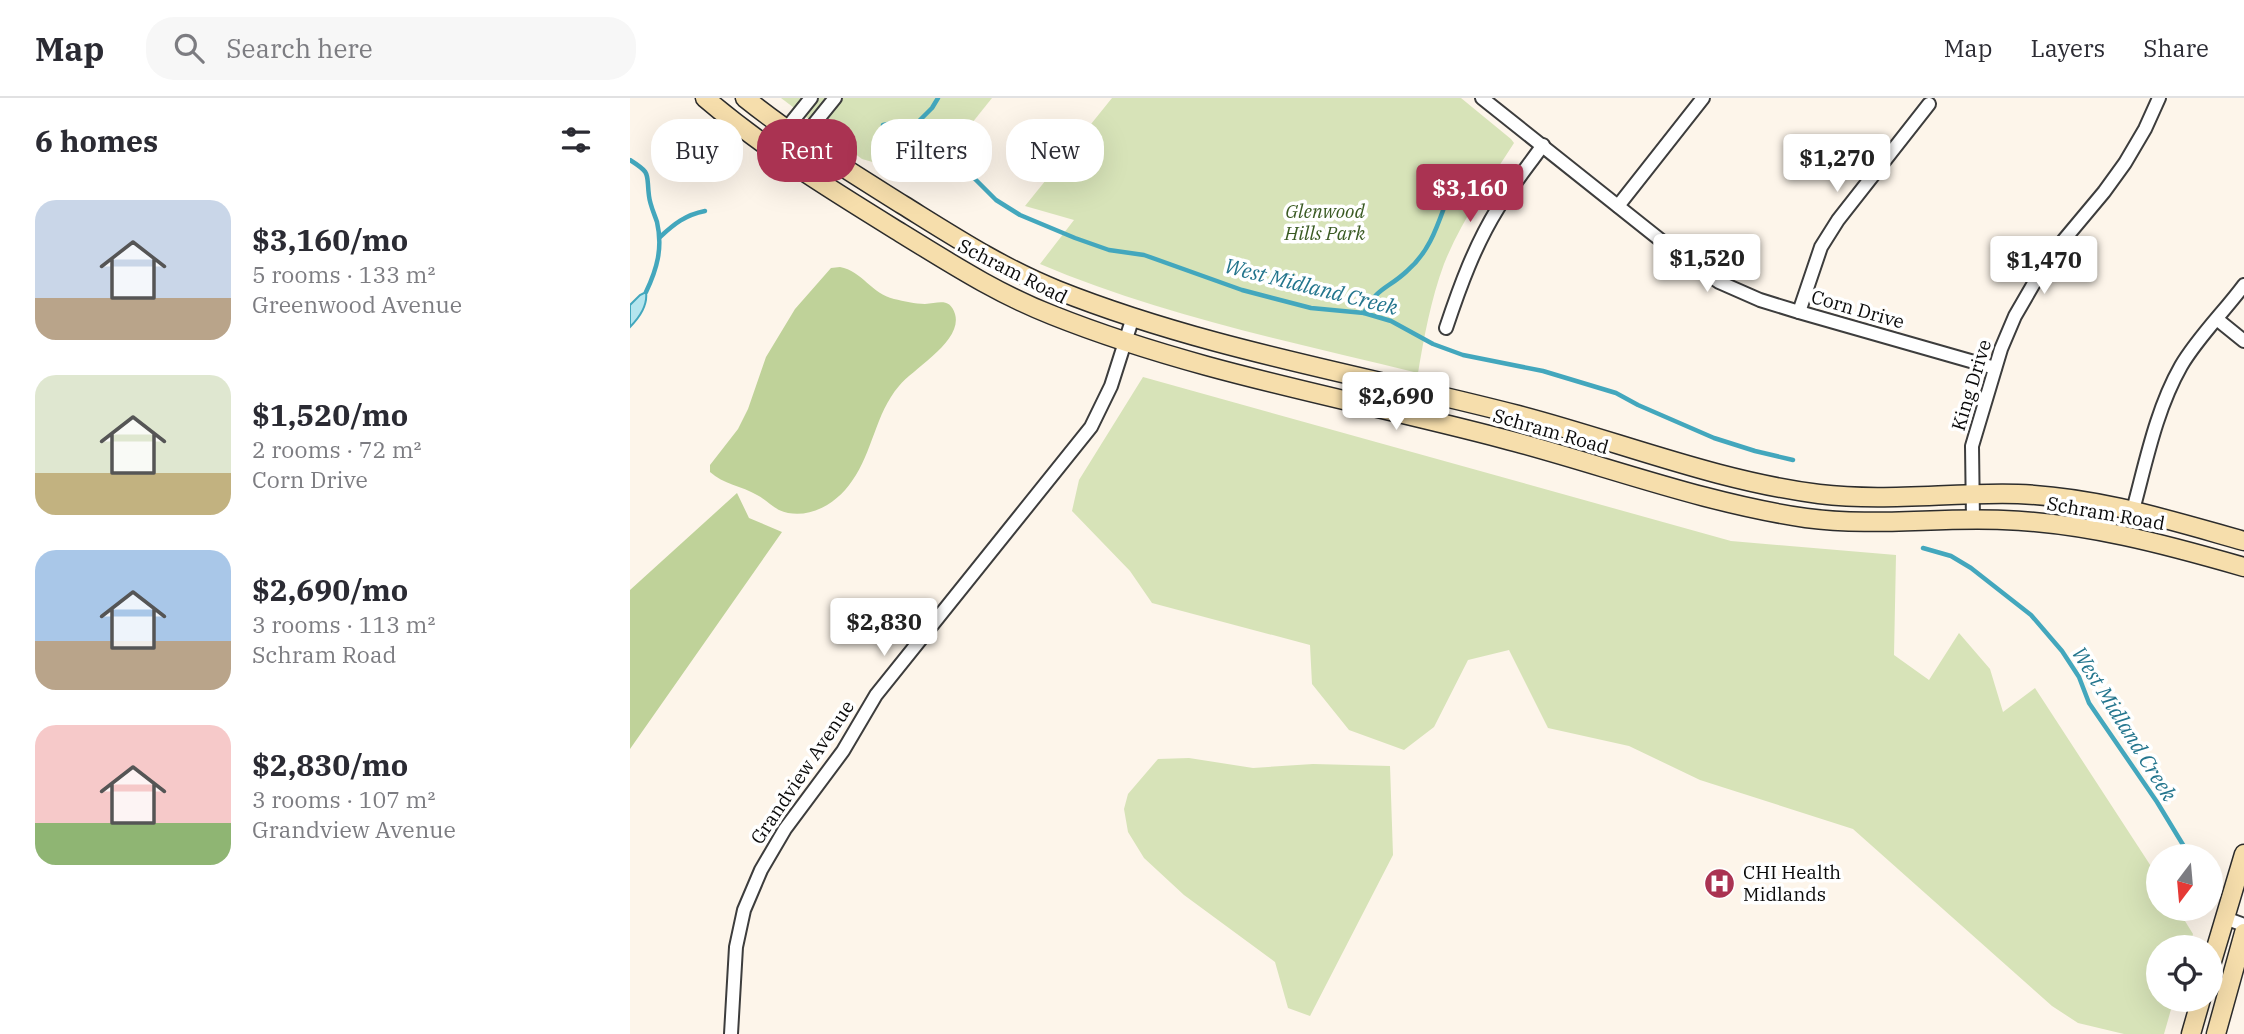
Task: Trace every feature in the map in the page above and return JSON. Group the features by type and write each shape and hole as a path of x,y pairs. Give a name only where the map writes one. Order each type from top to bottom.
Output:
{"main road":[{"name":"Schram Road","path":"705,98 757,138"},
{"name":"Schram Road","path":"745,98 773,119"},
{"name":"Schram Road","path":"857,175 978,252 1016,272 1133,317 1228,345 1516,415 1727,476 1768,485 1852,497 2053,497 2133,510 2244,541"},
{"name":"Schram Road","path":"820,182 990,286 1050,314 1235,373 1508,440 1731,503 1844,521 1973,520 2049,523 2166,544 2244,567"},
{"path":"2220,935 2244,854"},
{"path":"2216,1034 2244,933"},
{"path":"2191,1034 2197,1012"}],"street":[{"path":"794,119 811,98"},
{"path":"818,119 835,98"},
{"name":"Corn Drive","path":"1482,98 1678,254 1719,282 1760,300 1995,368"},
{"path":"1618,206 1703,98"},
{"name":"King Drive","path":"1973,520 1972,446 1995,368 2015,316 2034,280 2067,234 2115,177 2145,129 2159,98"},
{"path":"1799,312 1821,247 1838,220 1928,104"},
{"path":"1446,328 1461,281 1498,208 1543,145"},
{"path":"2133,510 2156,425 2183,363 2244,285"},
{"name":"Grandview Avenue","path":"731,1034 736,947 744,910 761,870 785,829 843,751 876,695 1091,428 1111,386 1133,317"},
{"path":"2218,320 2244,341"},
{"path":"2225,918 2244,925"}],"green space":[{"path":"781,98 992,98 975,119 871,119 871,162 857,155 857,119 809,119"},
{"name":"Glenwood Hills Park","path":"1112,98 1461,98 1514,143 1467,217 1444,264 1425,332 1418,373 1179,313 1040,264 1074,220 1025,206 1044,182 1104,182 1104,119 1095,119"},
{"path":"840,267 855,273 879,292 894,299 921,304 947,303 953,309 956,324 945,344 906,379 891,397 865,458 846,489 820,509 800,514 789,513 715,476 710,472 710,465 738,429 766,357 795,309 831,268"},
{"path":"1143,377 1731,541 1896,555 1894,655 1929,680 1959,633 1990,669 2003,712 2035,688 2146,859 2146,921 2185,921 2193,934 2146,935 2146,1012 2170,1012 2164,1034 2124,1034 2078,1023 2052,1006 1853,829 1700,780 1629,746 1548,728 1509,650 1468,660 1434,727 1404,750 1349,730 1312,684 1310,645 1152,603 1130,571 1072,511 1079,480"},
{"path":"737,493 749,518 782,532 630,749 630,590"},
{"path":"1189,758 1253,768 1313,764 1390,766 1393,855 1310,1016 1288,1008 1275,962 1184,895 1144,858 1128,832 1124,809 1128,794 1158,759"}],"water":[{"path":"646,292 642,311 630,327 630,305"}],"waterway":[{"path":"921,119 938,98"},
{"path":"630,160 647,175 659,232 658,258 646,292"},
{"name":"West Midland Creek","path":"978,182 996,200 1020,215 1109,250 1144,255 1242,290 1311,308 1364,313 1391,321 1433,344 1463,355 1543,371 1616,393 1714,438 1793,460"},
{"path":"1364,313 1378,293 1421,257 1435,232 1445,205"},
{"name":"West Midland Creek","path":"660,237 680,221 705,211"},
{"name":"West Midland Creek","path":"1923,548 1951,556 1971,568 2031,615 2062,651 2079,677 2089,703 2183,844"}],"place":[{"name":"CHI Health Midlands","path":"1720,883"}]}
